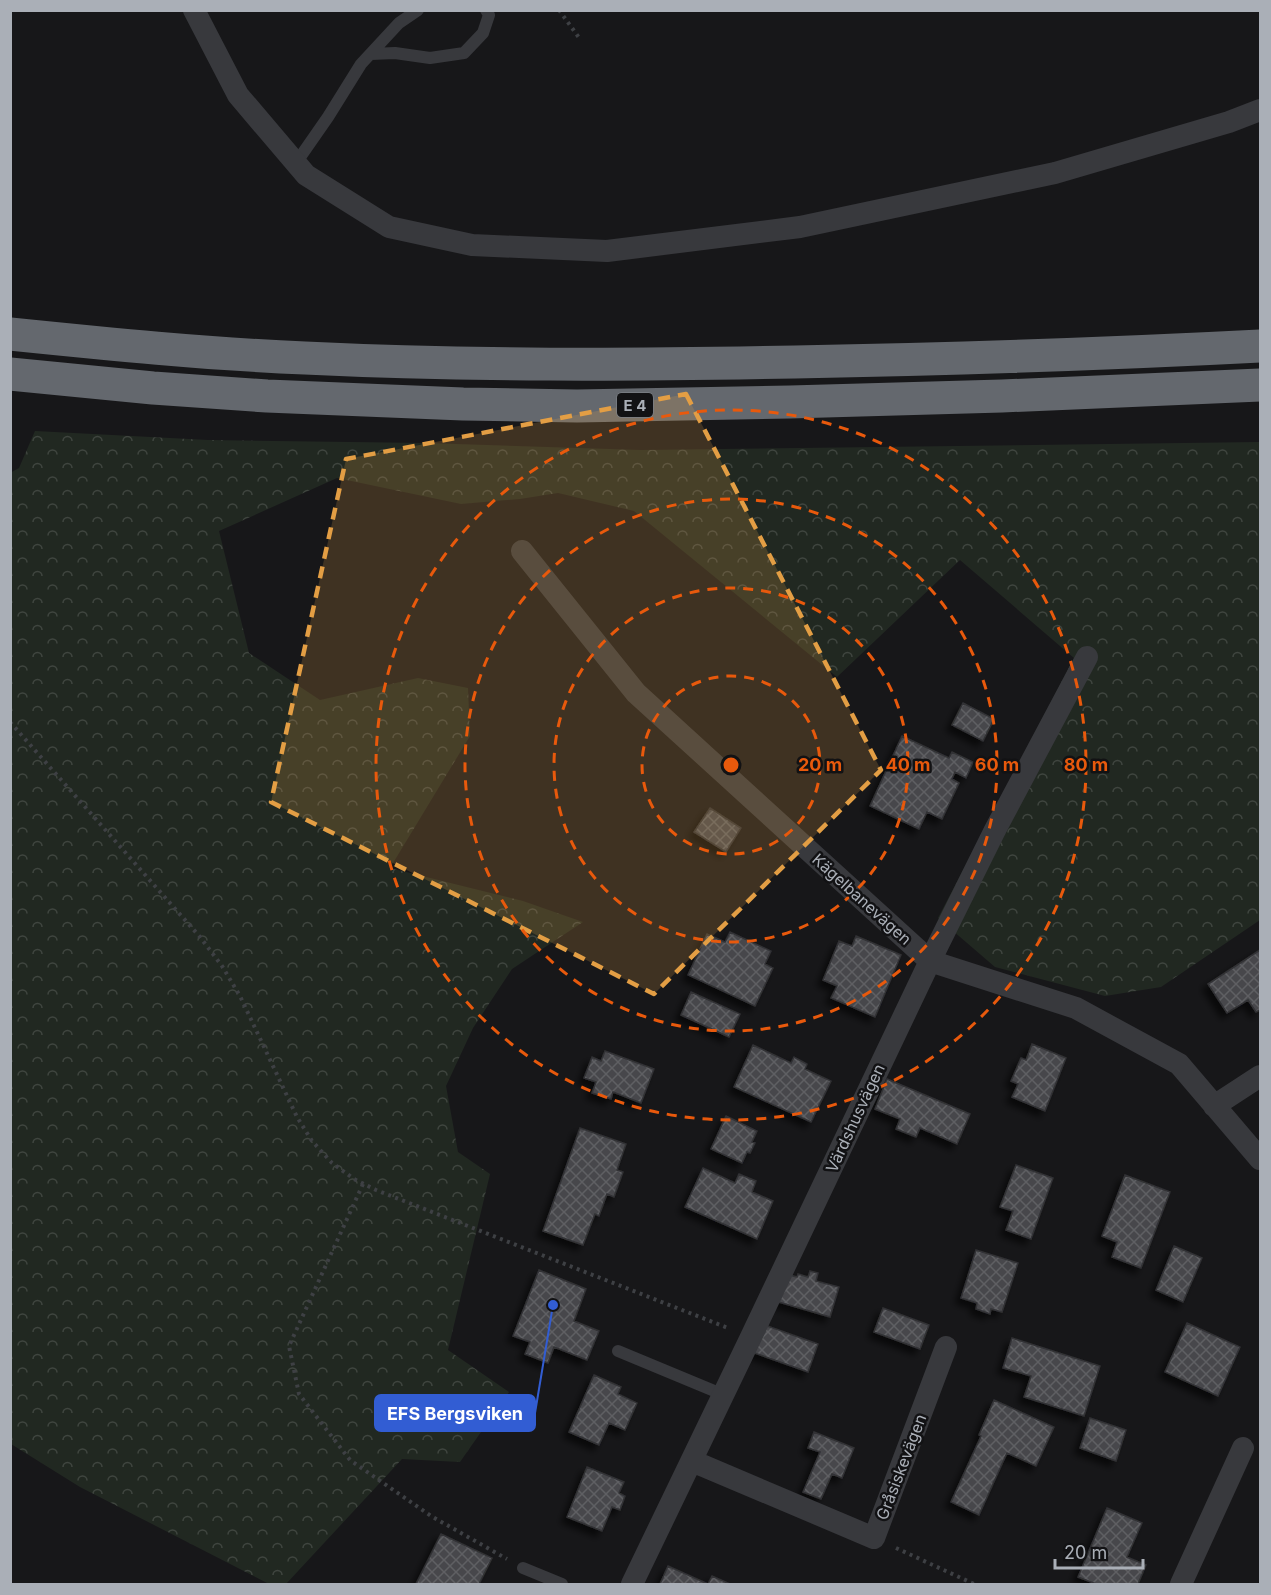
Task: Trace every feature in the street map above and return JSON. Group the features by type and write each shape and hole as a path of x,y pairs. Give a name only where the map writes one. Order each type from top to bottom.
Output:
{"highway":[{"path":"10,334 125,346 291,357 466,364 644,365 912,359 1260,346"},
{"name":"E 4","path":"10,374 267,396 577,406 990,397 1260,385"}],"street":[{"path":"194,10 238,95 306,175 389,227 472,244 607,251 800,227 1055,173 1229,122 1260,110"},
{"name":"Kägelbanevägen","path":"522,551 636,693 930,961 1076,1008 1179,1064 1260,1159"},
{"name":"Värdshusvägen","path":"632,1584 930,961 995,830 1087,657"},
{"path":"1214,1106 1260,1076"},
{"name":"Gråsiskevägen","path":"692,1461 874,1538 946,1347"},
{"path":"1181,1584 1243,1448"}],"lane":[{"path":"296,163 361,64 399,23 418,10"},
{"path":"371,54 395,53 430,58 464,53 483,33 489,15 486,10"},
{"path":"618,1351 724,1395"},
{"path":"523,1568 562,1584"}],"path":[{"path":"559,10 580,39"},
{"path":"10,722 217,958 240,996 297,1117 312,1141 332,1162 354,1179 387,1195 751,1337"},
{"path":"363,1184 290,1346 299,1394 350,1460 430,1516 523,1568"},
{"path":"874,1538 974,1584"}],"highlighted area":[{"path":"686,394 881,770 654,994 271,802 346,459"}],"green space":[{"path":"35,431 208,440 425,443 641,450 1260,442 1260,920 1161,987 1105,996 995,967 938,918 1074,658 960,560 837,677 634,511 558,493 461,504 337,478 219,531 249,653 320,700 418,678 468,688 470,736 390,868 523,901 583,922 512,969 473,1028 446,1086 458,1152 490,1174 448,1350 509,1392 460,1462 402,1459 286,1584 269,1584 80,1487 11,1444 10,473 19,468"}],"building":[{"path":"963,703 994,719 983,741 952,725"},
{"path":"902,736 949,758 952,752 973,762 966,778 955,772 952,779 959,783 942,819 927,812 919,829 870,806"},
{"path":"710,808 741,828 726,852 694,832"},
{"path":"730,932 771,951 765,964 773,968 755,1006 688,975 707,934 725,942"},
{"path":"856,936 901,955 875,1017 831,998 837,986 823,980 839,941 852,946"},
{"path":"1260,950 1260,1010 1256,1012 1248,1000 1227,1013 1208,984"},
{"path":"691,992 740,1014 729,1037 681,1015"},
{"path":"1032,1044 1066,1058 1045,1111 1012,1097 1018,1084 1011,1081 1021,1058 1026,1060"},
{"path":"753,1045 791,1063 794,1057 807,1064 805,1069 831,1081 811,1122 734,1087"},
{"path":"605,1051 654,1069 641,1103 613,1092 611,1099 592,1093 596,1082 584,1078 592,1057 601,1061"},
{"path":"887,1079 970,1114 957,1144 920,1128 916,1137 896,1129 900,1119 875,1109"},
{"path":"726,1116 757,1131 752,1142 755,1143 750,1153 747,1152 742,1163 711,1149"},
{"path":"580,1128 626,1144 617,1170 623,1172 614,1197 607,1194 599,1216 595,1214 583,1245 543,1231"},
{"path":"1016,1165 1053,1178 1031,1239 1006,1230 1013,1211 1000,1207"},
{"path":"703,1168 735,1183 739,1174 756,1181 752,1192 773,1201 757,1239 685,1207"},
{"path":"1125,1175 1170,1192 1141,1268 1112,1257 1117,1242 1102,1236"},
{"path":"1174,1246 1202,1258 1183,1302 1156,1290"},
{"path":"976,1250 1018,1263 1002,1312 991,1309 990,1314 976,1309 977,1303 961,1298"},
{"path":"539,1270 586,1289 574,1321 599,1331 587,1360 554,1347 548,1363 525,1354 530,1342 513,1336"},
{"path":"810,1271 818,1273 816,1281 839,1287 830,1317 775,1301 783,1273 808,1277"},
{"path":"883,1308 929,1325 920,1349 874,1332"},
{"path":"759,1323 818,1344 808,1372 749,1351"},
{"path":"1187,1323 1240,1347 1218,1396 1165,1372"},
{"path":"1012,1338 1100,1366 1084,1416 1024,1397 1031,1376 1003,1368"},
{"path":"594,1375 621,1387 618,1394 637,1403 625,1430 609,1423 599,1445 569,1432"},
{"path":"994,1400 1054,1427 1036,1466 1007,1453 979,1515 951,1502 981,1436 979,1435"},
{"path":"1090,1418 1126,1430 1116,1461 1080,1448"},
{"path":"814,1432 854,1448 842,1478 832,1474 821,1499 803,1492 820,1452 808,1448"},
{"path":"587,1467 624,1482 619,1493 625,1496 620,1510 612,1507 602,1531 567,1517"},
{"path":"1107,1508 1142,1523 1127,1557 1146,1565 1138,1584 1096,1584 1078,1577"},
{"path":"441,1534 492,1558 479,1584 416,1584"},
{"path":"668,1566 708,1584 660,1584"},
{"path":"712,1576 730,1584 708,1584"}],"place":[{"name":"EFS Bergsviken","path":"553,1305"}]}
